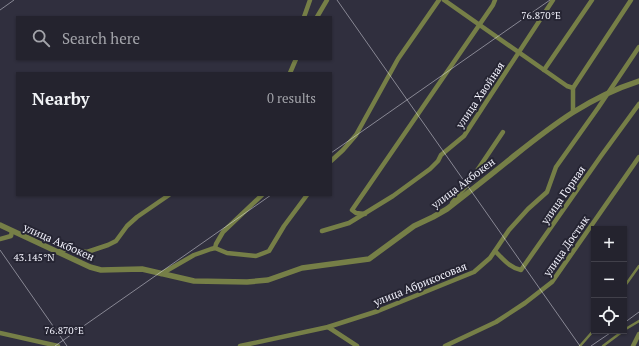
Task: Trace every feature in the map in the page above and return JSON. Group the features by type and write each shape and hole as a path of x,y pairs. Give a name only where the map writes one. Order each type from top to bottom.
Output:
{"street":[{"path":"304,16 310,0"},
{"path":"318,16 327,0"},
{"path":"332,160 356,135 398,59 439,0"},
{"path":"444,0 567,86 573,88"},
{"path":"365,214 356,213 352,210 495,0"},
{"name":"улица Хвойная","path":"322,231 349,222 365,214 430,169 438,161 441,155 464,136 553,0"},
{"path":"544,70 592,0"},
{"path":"573,111 573,88 631,0"},
{"name":"улица Абрикосовая","path":"240,346 328,327 378,311 474,272 482,266 495,251 509,230 528,209 547,192 556,167 639,47"},
{"path":"290,72 296,60"},
{"name":"улица Акбокен","path":"0,225 90,267 101,270 142,269 194,281 228,282 268,280 302,268 369,259 414,226 447,209 573,111 609,92 639,81"},
{"name":"улица Горная","path":"495,251 514,268 521,270 639,104"},
{"path":"447,209 468,184 503,132"},
{"name":"улица Достык","path":"445,346 496,322 525,303 552,282 639,157"},
{"path":"56,252 67,249 87,252 116,241 127,226 137,217 168,196"},
{"path":"216,248 216,244 223,232 261,196"},
{"path":"161,274 194,255 216,248 227,253 256,256 269,251 284,226 306,196"},
{"name":"улица Акбокен","path":"0,239 11,236 12,231"},
{"path":"328,327 357,346"},
{"path":"0,333 58,346"},
{"path":"633,346 639,334"}],"lane":[{"path":"627,283 639,266"},
{"path":"627,328 639,321"},
{"path":"580,346 591,333"},
{"path":"603,346 619,334"}]}
